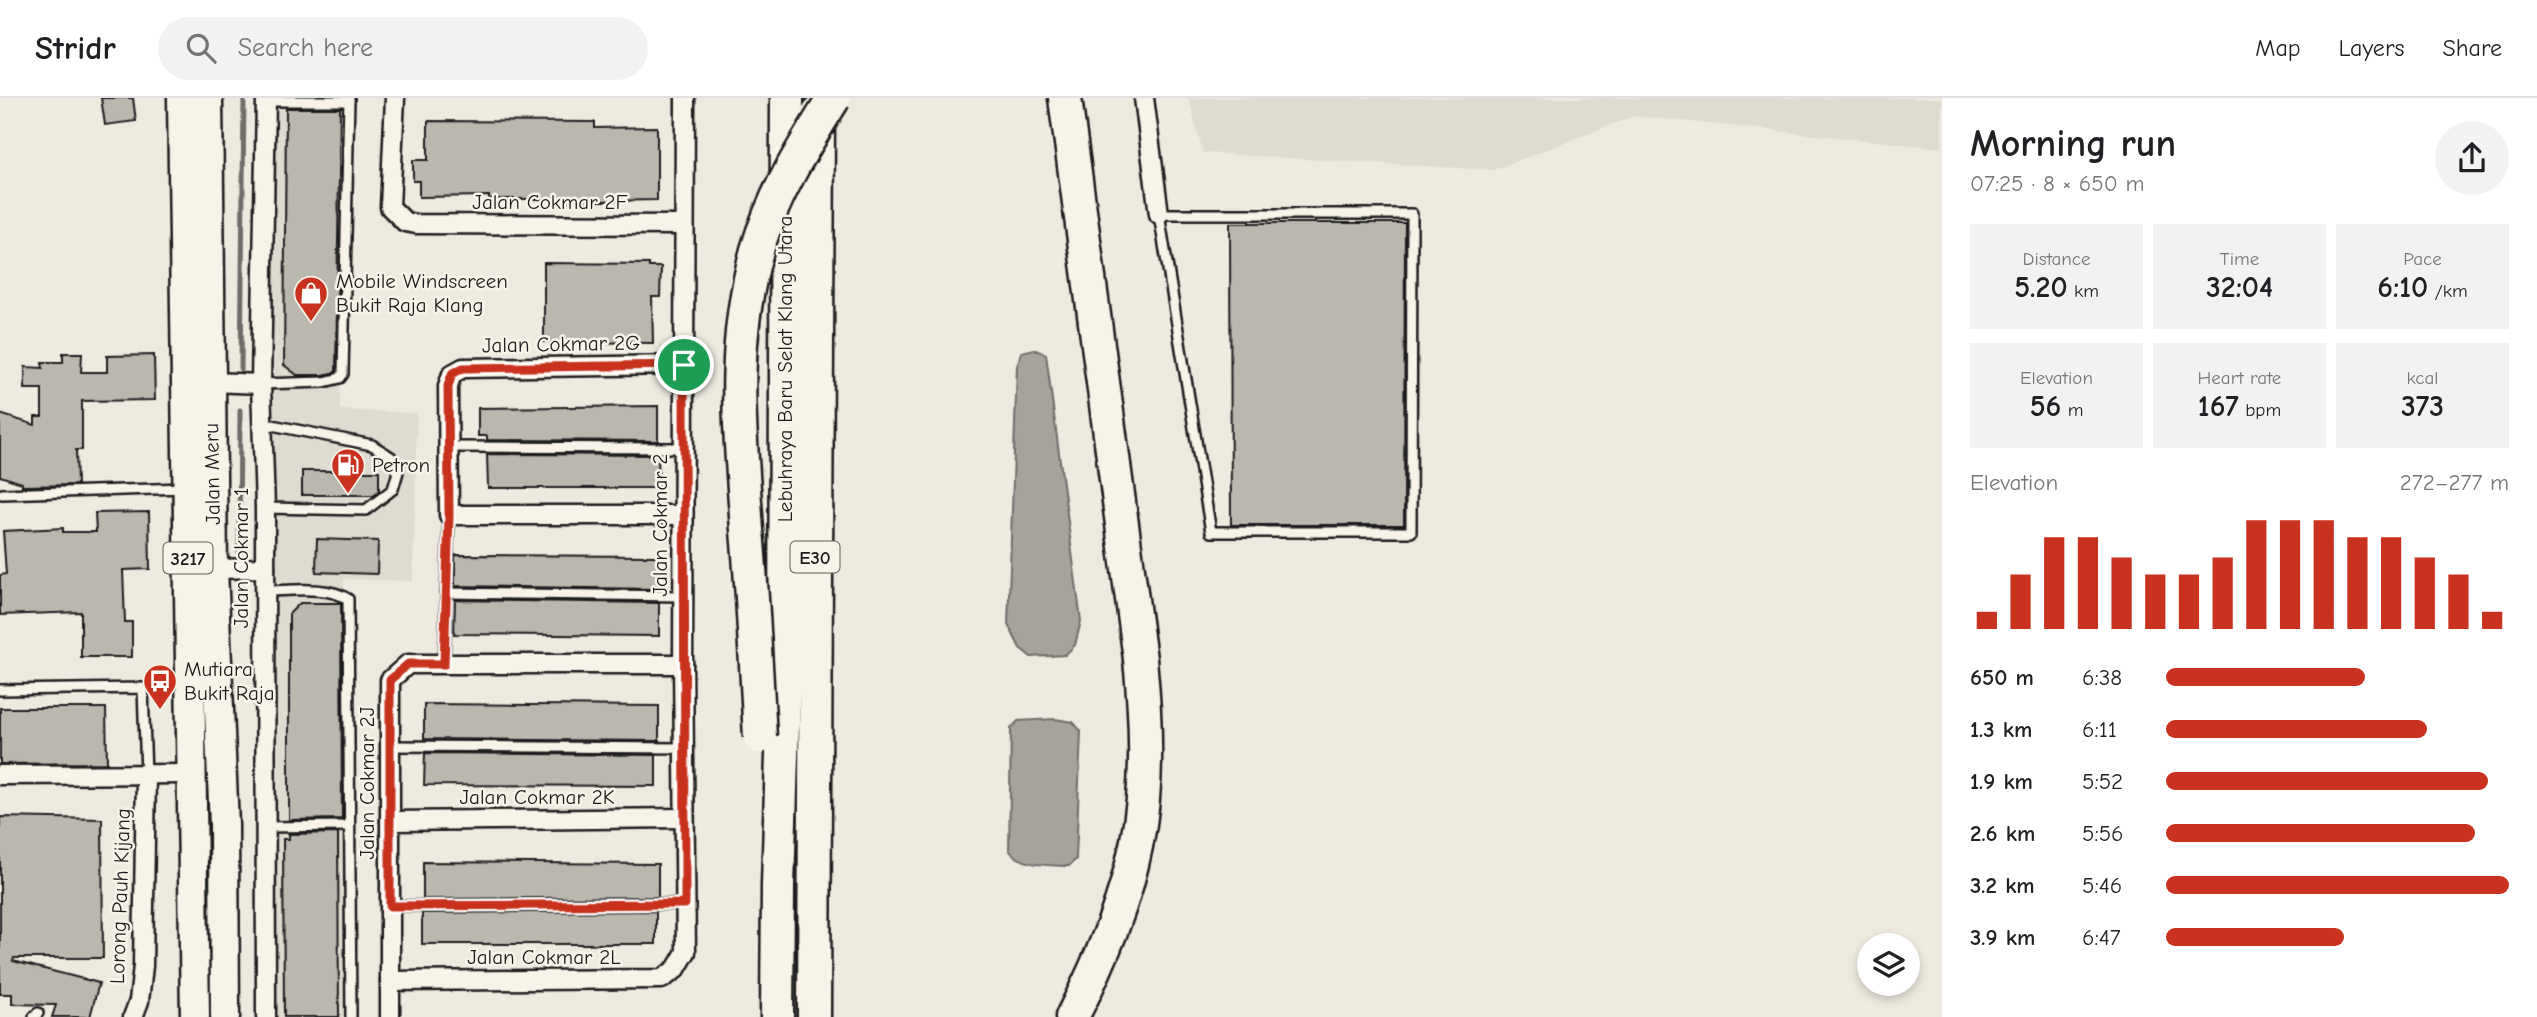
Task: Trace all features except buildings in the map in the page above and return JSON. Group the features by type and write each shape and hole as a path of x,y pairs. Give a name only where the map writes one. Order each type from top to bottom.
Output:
{"highway":[{"name":"Jalan Meru","path":"182,98 195,1017"},
{"name":"Jalan Meru","path":"208,98 212,569 224,825 225,1017"},
{"name":"Lebuhraya Baru Selat Klang Utara","path":"777,1017 785,659 787,98"},
{"name":"Lebuhraya Baru Selat Klang Utara","path":"814,1017 818,98"},
{"path":"778,885 763,846 760,737 738,403 741,331 744,303 768,219 800,154 834,98"},
{"path":"1065,98 1139,646 1145,738 1137,845 1121,905 1100,962 1072,1017"},
{"path":"178,1017 194,902"},
{"path":"225,967 234,1017"}],"street":[{"name":"Jalan Cokmar 2F","path":"395,98 390,207 405,222 415,225 684,225"},
{"name":"Jalan Cokmar 2","path":"685,98 683,663 686,953"},
{"path":"1144,98 1159,214"},
{"name":"Jalan Cokmar 1","path":"265,1017 265,508 261,384 266,99"},
{"name":"Jalan Cokmar 2G","path":"448,447 448,386 452,374 463,368 684,365"},
{"path":"211,382 261,384"},
{"path":"448,447 449,515 683,515"},
{"path":"212,569 265,568"},
{"name":"Jalan Cokmar 2J","path":"390,1017 390,680 408,664 683,663"},
{"path":"0,775 192,774"},
{"name":"Lorong Pauh Kijang","path":"133,1017 139,1000 143,966 146,775"},
{"name":"Jalan Cokmar 2K","path":"390,821 684,818"},
{"name":"Jalan Cokmar 2L","path":"390,981 662,979 676,969 686,953"}],"lane":[{"path":"261,384 324,382 340,378 342,374 349,99 266,99"},
{"path":"1159,214 1412,214 1411,532 1211,532 1159,214"},
{"path":"262,423 372,445 391,457 398,472 393,489 366,510 265,508"},
{"path":"448,447 683,448"},
{"path":"2,494 186,488"},
{"path":"444,664 449,515"},
{"path":"264,591 323,592 342,594 348,599 351,1017"},
{"path":"446,593 683,596"},
{"path":"0,690 142,688 146,775"},
{"path":"389,746 684,748"},
{"path":"265,827 348,827"},
{"path":"390,906 685,904"}],"shaded area":[{"path":"271,98 344,98 340,410 417,413 413,581 344,579 347,1017 271,1017 267,362"},
{"path":"1189,98 1942,98 1942,148 1634,116 1493,170 1203,153"},
{"path":"1034,349 1046,354 1081,621 1075,645 1065,655 1031,657 1020,648 1008,624 1017,366 1022,352"},
{"path":"1055,719 1073,722 1081,731 1076,859 1069,866 1028,862 1014,856 1009,850 1011,729 1018,721"}],"waterway":[{"path":"241,370 244,98"},
{"path":"239,552 240,410"}],"place":[{"name":"Mobile Windscreen Bukit Raja Klang","path":"311,323"},
{"name":"Petron","path":"348,495"},
{"name":"Mutiara Bukit Raja","path":"160,711"}],"route":[{"path":"684,365 685,904 390,906 390,680 408,664 444,664 449,515 448,386 452,374 463,368 684,365"}]}
